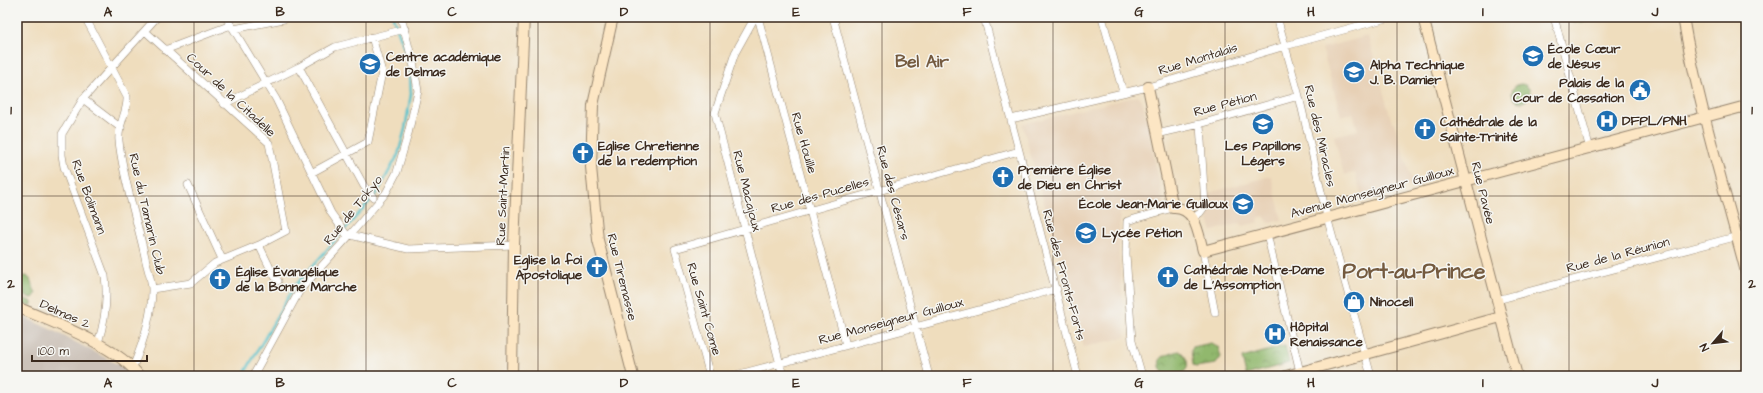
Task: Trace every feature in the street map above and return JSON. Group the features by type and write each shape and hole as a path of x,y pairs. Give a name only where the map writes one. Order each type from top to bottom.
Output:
{"street":[{"name":"Rue du Tamarin Club","path":"85,17 127,96 126,108 118,139 152,289 144,343 133,367"},
{"name":"Rue Bolimann","path":"98,343 104,324 106,288 105,276 64,167 62,154 62,134 83,99 157,17"},
{"path":"226,17 276,99 313,172 331,213 341,228 348,235 408,249 514,245"},
{"path":"165,50 232,27 286,17"},
{"name":"Rue de Tokyo","path":"253,376 300,290 386,193 397,172 418,91 405,29 401,17"},
{"name":"Rue Saint-Martin","path":"512,376 514,245 524,17"},
{"name":"Rue Tiremasse","path":"614,17 593,105 591,167 598,240 633,376"},
{"name":"Rue Houille","path":"757,17 846,345"},
{"name":"Rue Macajoux","path":"757,17 735,53 715,113 783,376"},
{"name":"Rue des Césars","path":"833,17 929,376"},
{"name":"Rue des Fronts-Forts","path":"984,17 1078,376"},
{"path":"1102,17 1123,92"},
{"name":"Rue des Miracles","path":"1277,17 1299,96 1327,217 1371,376"},
{"name":"Rue Montalais","path":"1011,119 1148,87 1285,46 1391,17"},
{"name":"Rue Pavée","path":"1423,17 1517,376"},
{"path":"1554,17 1590,149"},
{"path":"1683,17 1692,67 1704,118 1741,235 1746,272"},
{"path":"224,104 299,67 334,47 405,29"},
{"name":"Cour de la Citadelle","path":"145,32 269,143 286,231 222,259 191,283 152,289"},
{"path":"313,172 368,142 382,72 372,37"},
{"path":"299,67 364,186 373,197"},
{"path":"1148,87 1173,208"},
{"name":"Rue Pétion","path":"1157,134 1200,124 1299,96"},
{"path":"83,99 121,128"},
{"name":"Avenue Monseigneur Guilloux","path":"1203,251 1327,217 1590,149 1746,106"},
{"path":"1193,218 1200,213 1205,206 1200,124"},
{"name":"Rue des Pucelles","path":"675,250 1019,151"},
{"path":"188,185 222,259"},
{"path":"1142,376 1132,341 1126,254 1127,221 1173,208 1184,209 1193,218 1203,251 1215,313"},
{"path":"1267,234 1300,372"},
{"name":"Rue de la Réunion","path":"1497,300 1741,235"},
{"path":"259,244 272,272 278,281"},
{"name":"Rue Saint Come","path":"675,250 710,376"},
{"name":"Rue Monseigneur Guilloux","path":"732,376 1056,290"},
{"name":"Delmas 2","path":"17,307 98,343 133,367 139,376"},
{"path":"1286,376 1501,317"},
{"path":"1733,376 1746,372"}],"shaded area":[{"path":"1368,36 1392,123 1394,123 1413,184 1362,198 1355,173 1344,175 1334,136 1358,130 1353,113 1341,116 1322,48"},
{"name":"Lycée Pétion","path":"1138,96 1143,103 1164,205 1120,213 1119,254 1125,337 1084,347 1022,124"},
{"name":"École Jean-Marie Guilloux","path":"1271,176 1282,220 1269,223 1264,216 1258,218 1259,222 1242,226 1241,223 1212,231 1208,220 1209,193"},
{"path":"17,314 52,330 131,371 129,376 17,376"}],"green space":[{"path":"1566,17 1596,17 1582,23 1570,21"},
{"path":"1739,17 1746,17 1746,41 1744,40"},
{"path":"1521,84 1527,87 1530,93 1527,99 1521,102 1515,99 1512,93 1515,87"},
{"path":"27,276 30,279 36,294 33,298 18,296 32,302 32,305 24,305 17,302 17,277"},
{"path":"1211,343 1218,347 1221,357 1216,364 1195,367 1193,365 1191,350 1193,347"},
{"path":"1285,346 1289,363 1246,375 1242,358"},
{"path":"1179,351 1184,355 1187,361 1186,369 1181,374 1165,375 1161,369 1160,361 1165,356"}],"waterway":[{"path":"243,376 294,287 377,193 398,155 405,129 411,94 409,61 393,17"}],"place":[{"name":"École Cœur de Jésus","path":"1533,56"},
{"name":"Centre académique de Delmas","path":"370,64"},
{"name":"Alpha Technique J. B. Damier","path":"1354,72"},
{"name":"Palais de la Cour de Cassation","path":"1640,90"},
{"name":"DFPL/PNH","path":"1607,121"},
{"name":"Les Papillons Légers","path":"1263,124"},
{"name":"Cathédrale de la Sainte-Trinité","path":"1425,129"},
{"name":"Eglise Chretienne de la redemption","path":"583,153"},
{"name":"Première Église de Dieu en Christ","path":"1003,177"},
{"name":"École Jean-Marie Guilloux","path":"1243,204"},
{"name":"Lycée Pétion","path":"1086,233"},
{"name":"Eglise la foi Apostolique","path":"597,267"},
{"name":"Cathédrale Notre-Dame de L'Assomption","path":"1168,277"},
{"name":"Église Évangélique de la Bonne Marche","path":"220,279"},
{"name":"Ninocell","path":"1354,302"},
{"name":"Hôpital Renaissance","path":"1275,334"}],"district":[{"name":"Bel Air","path":"922,62"},
{"name":"Port-au-Prince","path":"1414,271"}]}
